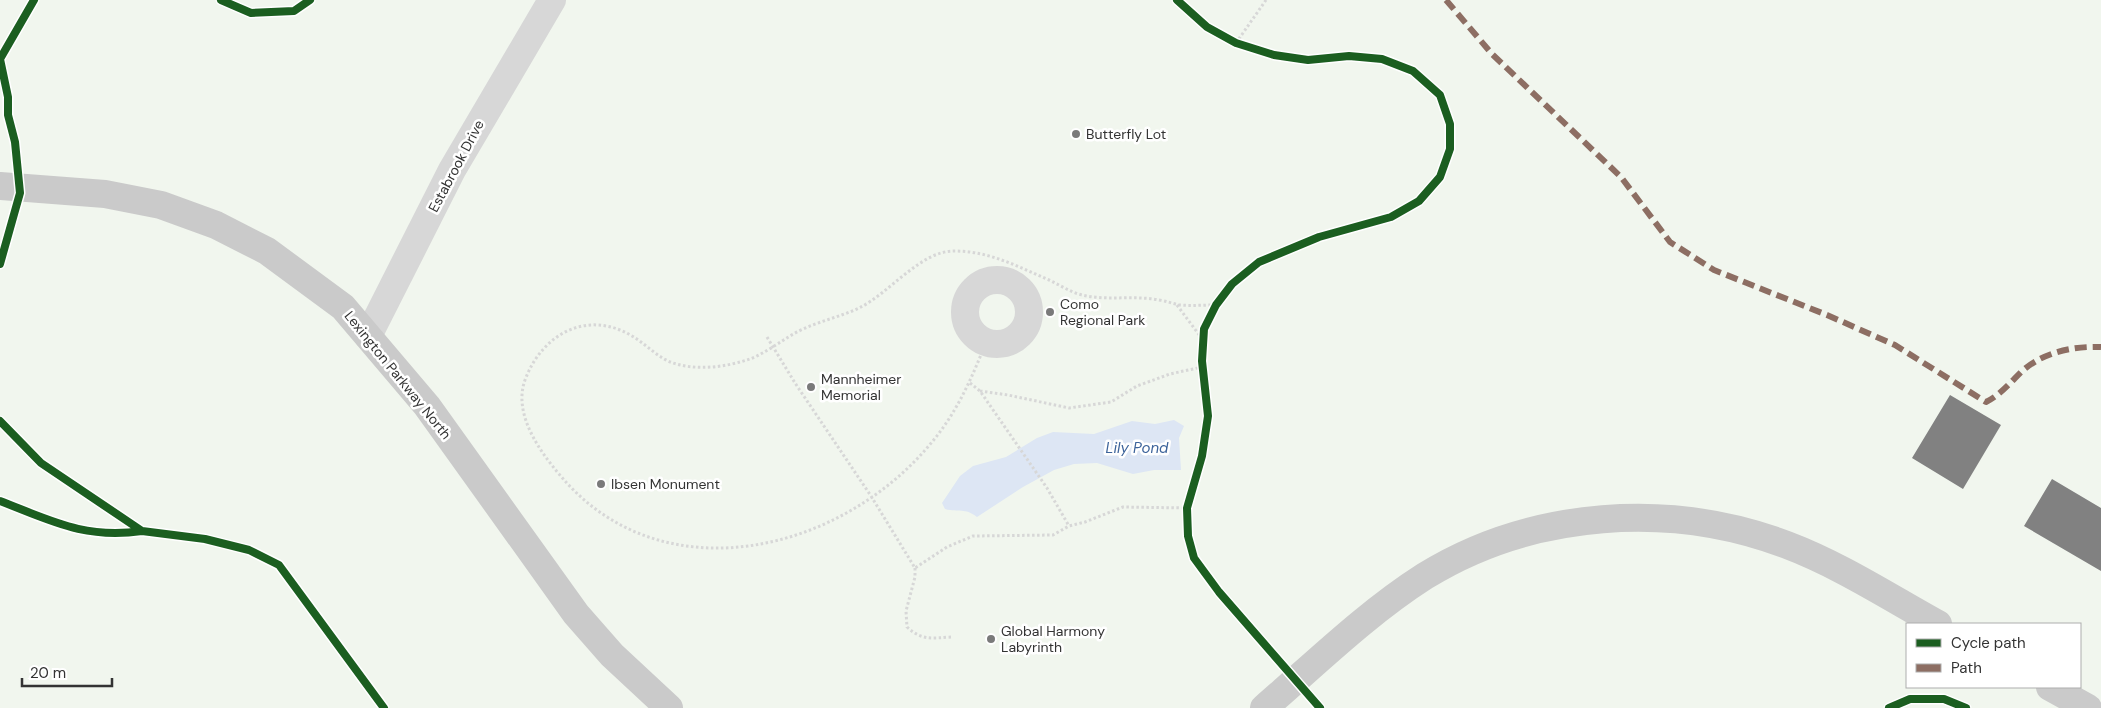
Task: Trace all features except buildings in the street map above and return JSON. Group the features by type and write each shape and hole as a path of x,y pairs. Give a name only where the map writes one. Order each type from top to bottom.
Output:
{"main road":[{"name":"Lexington Parkway North","path":"0,186 105,194 161,205 216,225 267,251 343,307 427,406 576,614 612,655 668,708"},
{"path":"1264,708 1385,604 1426,575 1472,552 1526,533 1582,521 1632,517 1683,520 1740,530 1788,545 1832,565 1936,623"},
{"path":"2052,688 2088,708"}],"street":[{"name":"Estabrook Drive","path":"368,336 452,170 552,0"}],"path":[{"path":"1236,43 1266,0"},
{"path":"986,342 970,383 932,442 896,478 833,520 800,534 755,546 720,550 677,545 646,537 617,523 579,496 546,459 532,435 524,409 523,387 531,364 550,340 567,330 587,325 613,326 633,336 669,362 687,366 720,366 753,358 810,325 859,308 903,278 925,259 939,252 954,251 992,256 1079,294 1159,300 1176,305 1216,305"},
{"path":"1212,313 1221,298"},
{"path":"1176,305 1203,344"},
{"path":"1203,344 1204,329"},
{"path":"767,337 871,496 915,568 915,578 906,611 907,627 915,635 924,638 951,637"},
{"path":"980,392 1008,395 1069,408 1111,402 1137,386 1170,374 1202,368"},
{"path":"970,383 980,392 1047,488 1069,526"},
{"path":"0,501 76,530 105,534 151,532"},
{"path":"915,568 946,547 973,536 1053,535 1069,526 1085,522 1123,506 1188,505 1187,518"},
{"path":"134,526 142,531"}],"shaded area":[{"name":"Como Regional Park","path":"0,0 2101,0 2101,708 0,708"}],"water":[{"name":"Lily Pond","path":"1174,420 1184,426 1179,438 1181,470 1154,470 1133,474 1097,463 1074,464 1054,470 1023,487 977,517 965,511 945,509 942,503 960,476 973,466 1006,457 1037,438 1053,432 1094,434 1132,421 1155,424"}],"marked path":[{"path":"1446,0 1492,54 1621,177 1670,242 1714,270 1827,315 1895,345 1986,402 2030,365 2049,355 2069,349 2101,347"}],"cycle path":[{"path":"0,59 34,0"},
{"path":"221,0 251,13 294,11 310,0"},
{"path":"1177,0 1207,27 1236,43 1274,55 1308,60 1349,56 1382,59 1413,71 1440,95 1450,124 1450,149 1440,177 1419,201 1391,217 1319,237 1259,262 1232,284 1216,305 1204,329 1202,361 1208,416 1202,456 1187,508 1188,536 1194,558 1219,592 1320,708"},
{"path":"0,59 8,97 8,115 15,142 20,193 0,264"},
{"path":"0,421 41,463 142,531 205,539 249,550 279,565 384,708"},
{"path":"0,501 52,521 85,530 121,533 142,531"},
{"path":"1889,708 1910,699 1944,699 1966,708"}],"place":[{"name":"Butterfly Lot","path":"1076,134"},
{"name":"Como Regional Park","path":"1050,312"},
{"name":"Mannheimer Memorial","path":"811,387"},
{"name":"Ibsen Monument","path":"601,484"},
{"name":"Global Harmony Labyrinth","path":"991,639"}]}
